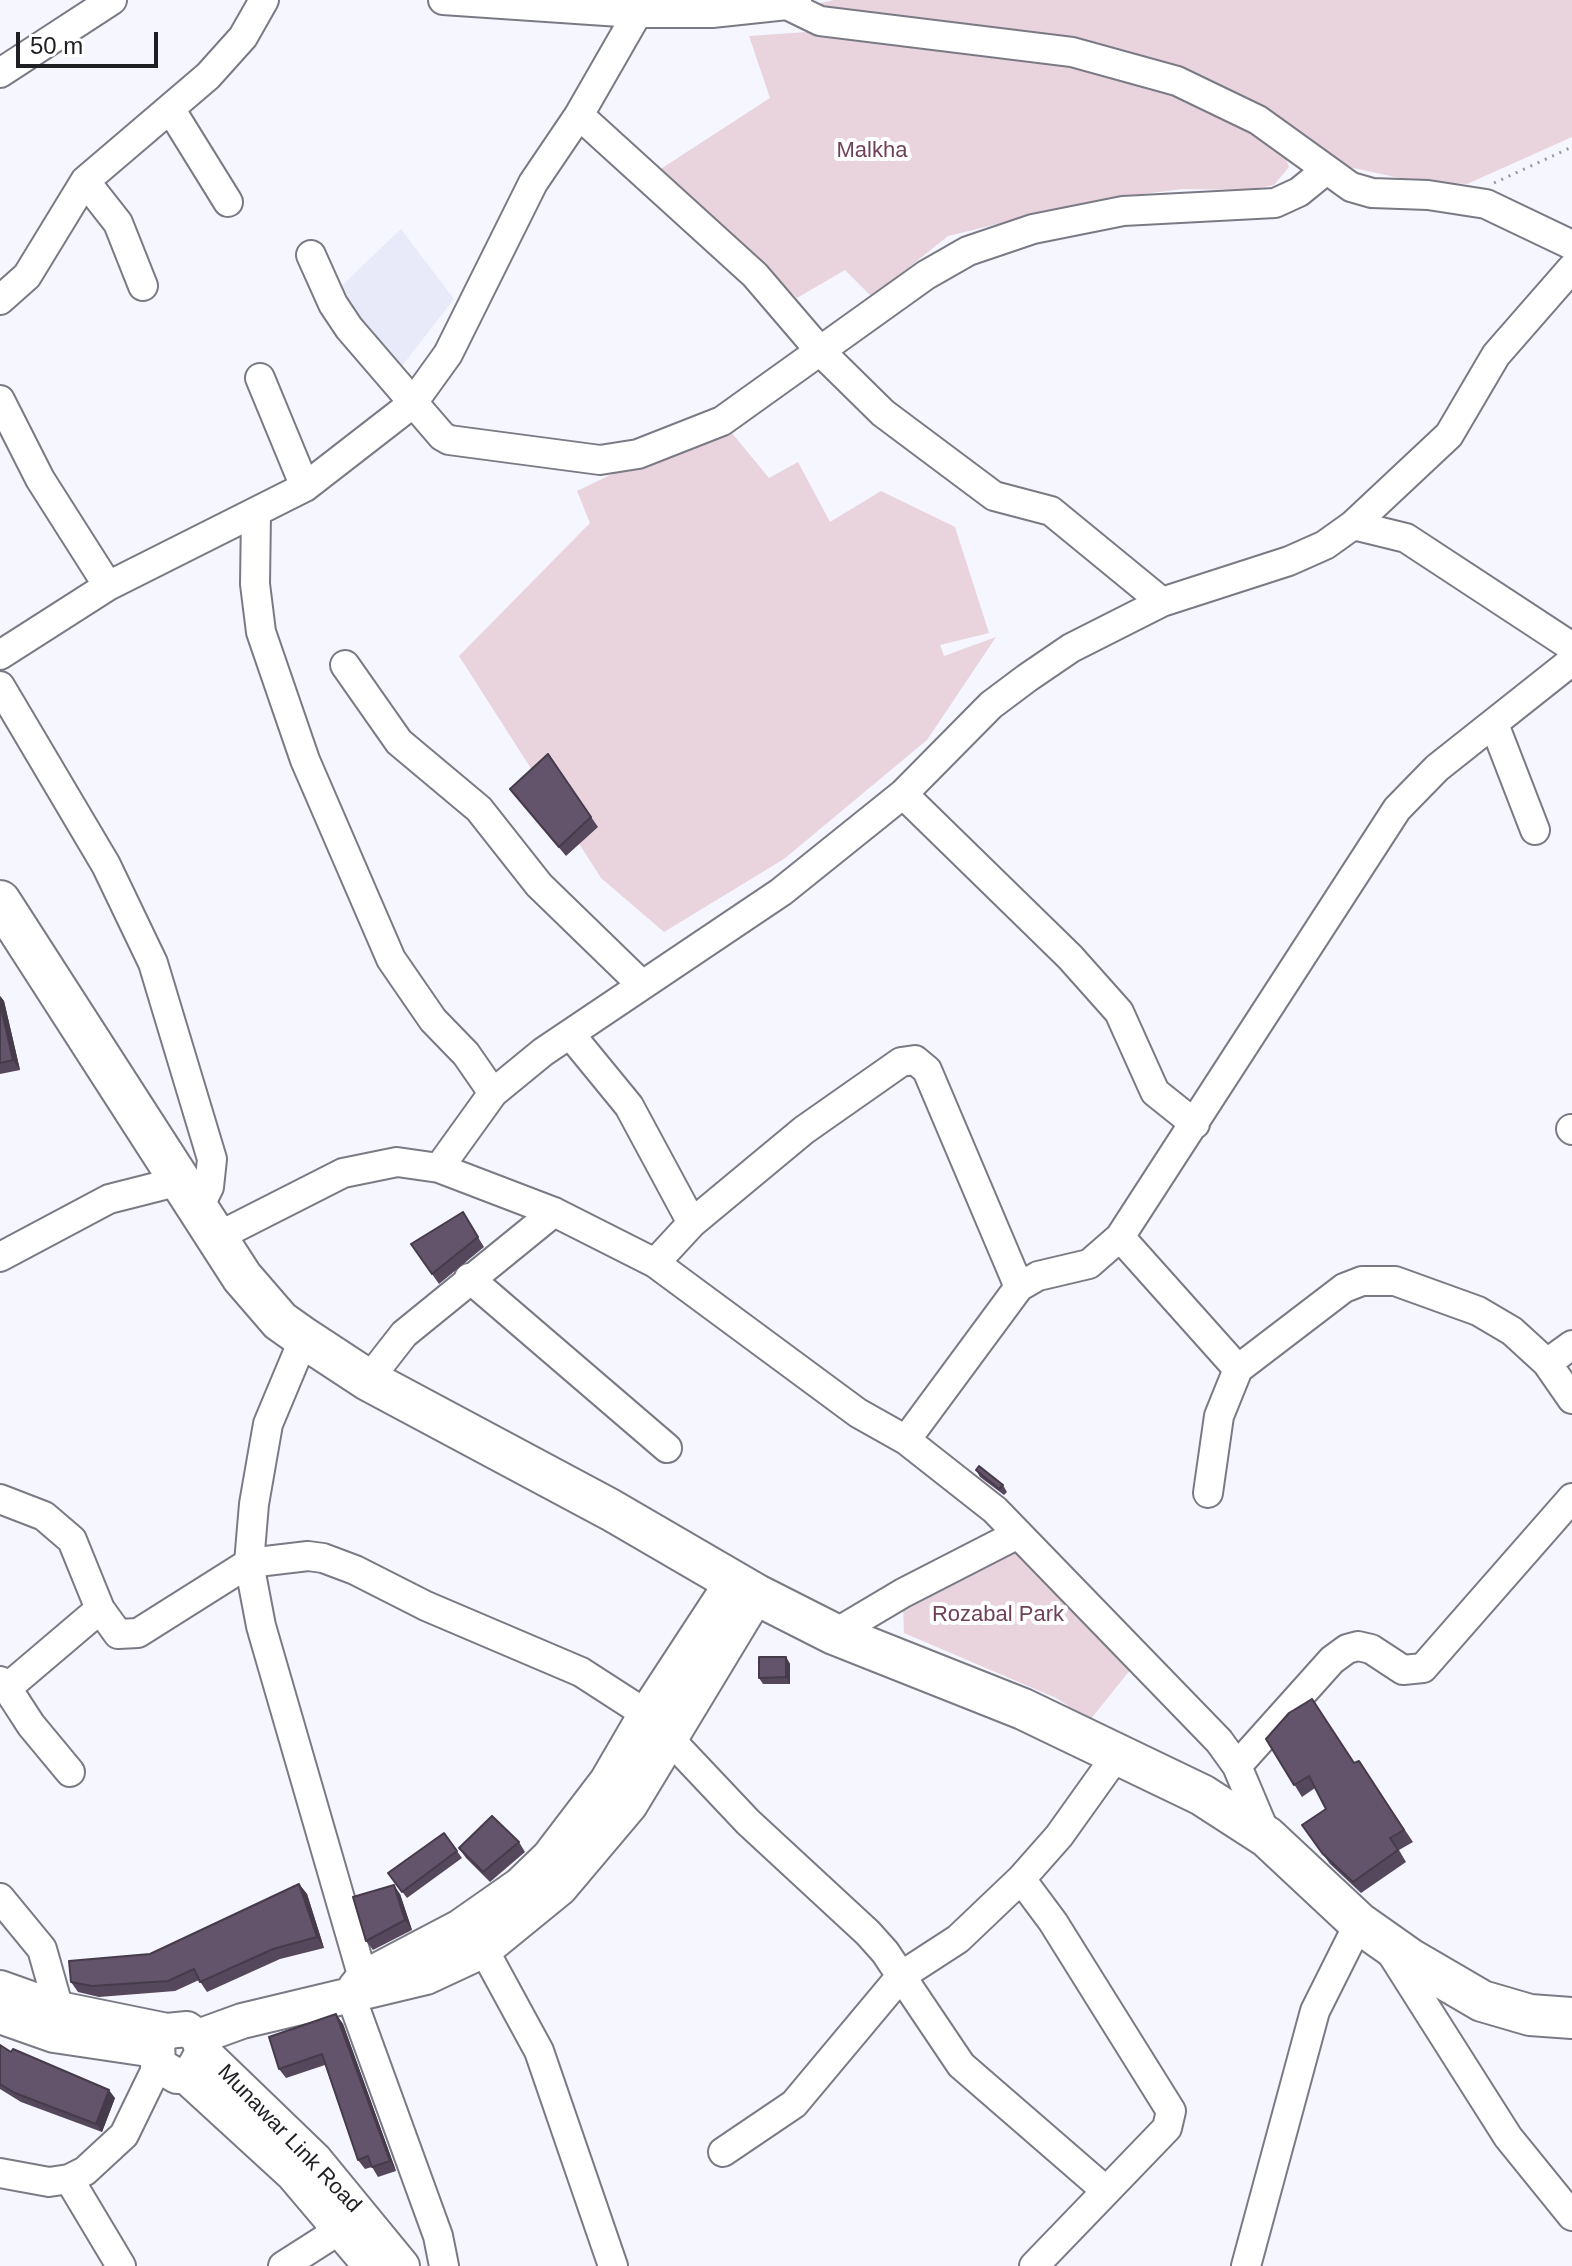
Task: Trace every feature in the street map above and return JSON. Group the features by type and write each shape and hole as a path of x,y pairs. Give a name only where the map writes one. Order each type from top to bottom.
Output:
{"highway":[{"path":"0,901 197,1210 263,1303 304,1338 368,1380 834,1634 1023,1709 1119,1752 1202,1795 1267,1837 1371,1932 1482,2001 1530,2015 1572,2018"}],"main road":[{"path":"356,1986 460,1927 520,1885 572,1830 607,1781 658,1726 745,1588"},
{"path":"0,2016 54,2035 178,2052 242,2021 356,1986 426,1977 484,1950 560,1888 630,1805 658,1726"},
{"path":"0,1988 178,2052"},
{"name":"Munawar Link Road","path":"178,2052 293,2174 371,2266"},
{"name":"Munawar Link Road","path":"178,2052 315,2160 402,2266"}],"street":[{"path":"2,69 112,0"},
{"path":"0,300 27,276 85,181 171,110 243,37 264,0"},
{"path":"443,0 640,6 712,13 792,2 820,21 1072,52 1177,81 1258,120 1351,187 1372,193 1462,198 1486,204 1572,245"},
{"path":"0,655 108,586 305,487 412,404 448,354 533,183 579,115 640,6"},
{"path":"171,110 228,202"},
{"path":"579,115 755,275 821,352 883,413 994,496 1051,511 1162,602"},
{"path":"311,255 333,304 412,404 449,440 576,459 624,458 722,421 926,275 968,251 1033,229 1123,211 1275,203 1299,192 1326,170"},
{"path":"85,181 118,223 143,286"},
{"path":"439,1168 493,1093 570,1034 781,892 903,794 991,705 1015,687 1071,648 1162,602 1289,561 1325,545 1353,525 1449,435 1503,345 1572,268"},
{"path":"260,378 305,487"},
{"path":"0,400 40,479 108,586"},
{"path":"256,513 255,584 261,632 305,760 391,959 433,1020 466,1054 493,1093"},
{"path":"1353,525 1383,530 1417,544 1572,647"},
{"path":"906,1440 1019,1287 1038,1276 1089,1264 1120,1237 1397,809 1437,768 1572,661"},
{"path":"345,665 399,742 479,809 539,885 642,985"},
{"path":"0,686 106,865 153,963 212,1159 209,1187 197,1210"},
{"path":"1494,724 1535,830"},
{"path":"903,794 1070,957 1119,1012 1155,1092 1195,1124"},
{"path":"570,1034 629,1106 692,1223"},
{"path":"655,1263 692,1223 804,1130 901,1062 915,1060 927,1070 1019,1287"},
{"path":"0,1257 109,1199 197,1210 397,1162 439,1168 554,1212 655,1263 858,1413 906,1440 973,1490 1199,1718 1237,1766 1267,1837"},
{"path":"368,1380 404,1334 469,1278 554,1212"},
{"path":"1120,1237 1238,1369"},
{"path":"469,1278 667,1448"},
{"path":"1208,1493 1219,1416 1238,1369 1344,1288 1379,1279 1478,1311 1512,1331 1547,1363 1572,1399"},
{"path":"304,1338 268,1424 254,1504 249,1563 261,1626 356,1986 438,2236 444,2266"},
{"path":"1547,1363 1572,1345"},
{"path":"1237,1766 1332,1660 1347,1649 1358,1646 1371,1649 1403,1670 1423,1668 1572,1498"},
{"path":"0,1499 44,1516 72,1540 100,1609 118,1634 138,1633 249,1563 308,1556 333,1562 581,1672 658,1726 748,1822 868,1933 961,2065 1104,2189"},
{"path":"834,1634 1018,1534"},
{"path":"70,1772 31,1725 4,1685 100,1609"},
{"path":"723,2152 794,2104 901,1976 958,1939 1021,1879 1051,1846 1119,1752"},
{"path":"1021,1879 1053,1922 1171,2111 1167,2128 1104,2189 1034,2266"},
{"path":"0,1898 42,1949 59,2009"},
{"path":"1246,2266 1315,2011 1331,1973 1371,1932 1483,2101 1572,2216"},
{"path":"484,1950 539,2051 613,2266"},
{"path":"0,2173 28,2180 69,2179 85,2171 124,2135 178,2052"},
{"path":"69,2179 121,2266"},
{"path":"283,2266 341,2229"}],"path":[{"path":"1462,198 1572,147"}],"shaded area":[{"path":"401,229 454,299 395,375 335,292"}],"green space":[{"path":"834,0 1572,0 1572,137 1467,184 1413,181 1349,167 1235,95 807,6"},
{"name":"Malkha","path":"821,31 1059,57 1173,91 1284,153 1289,167 1274,185 1250,190 1183,189 1102,199 948,236 872,297 845,270 797,298 659,170 770,98 749,36"},
{"path":"722,421 769,478 798,462 830,522 881,491 955,527 989,633 940,645 944,656 996,637 927,740 784,859 664,932 601,878 459,656 590,523 577,491"},
{"name":"Rozabal Park","path":"1009,1546 1131,1669 1090,1720 1056,1698 904,1633 903,1606"}],"building":[{"path":"548,754 591,817 559,847 510,789"},
{"path":"0,1003 13,1060 0,1063"},
{"path":"463,1212 478,1237 432,1274 411,1244"},
{"path":"979,1466 1003,1485 999,1489 976,1470"},
{"path":"759,1657 786,1657 786,1677 759,1678"},
{"path":"1312,1699 1354,1763 1359,1761 1404,1830 1390,1838 1398,1850 1353,1882 1322,1853 1302,1825 1326,1809 1309,1776 1294,1785 1266,1739 1289,1713"},
{"path":"492,1816 519,1842 483,1872 459,1848"},
{"path":"444,1833 457,1851 402,1892 388,1873"},
{"path":"299,1884 317,1937 273,1949 200,1982 194,1969 168,1981 92,1986 71,1982 69,1961 150,1954"},
{"path":"394,1885 405,1920 366,1941 353,1897"},
{"path":"336,2014 390,2161 372,2167 368,2156 358,2160 322,2054 279,2069 269,2037"},
{"path":"0,2045 109,2090 96,2124 15,2093 0,2084"}]}
